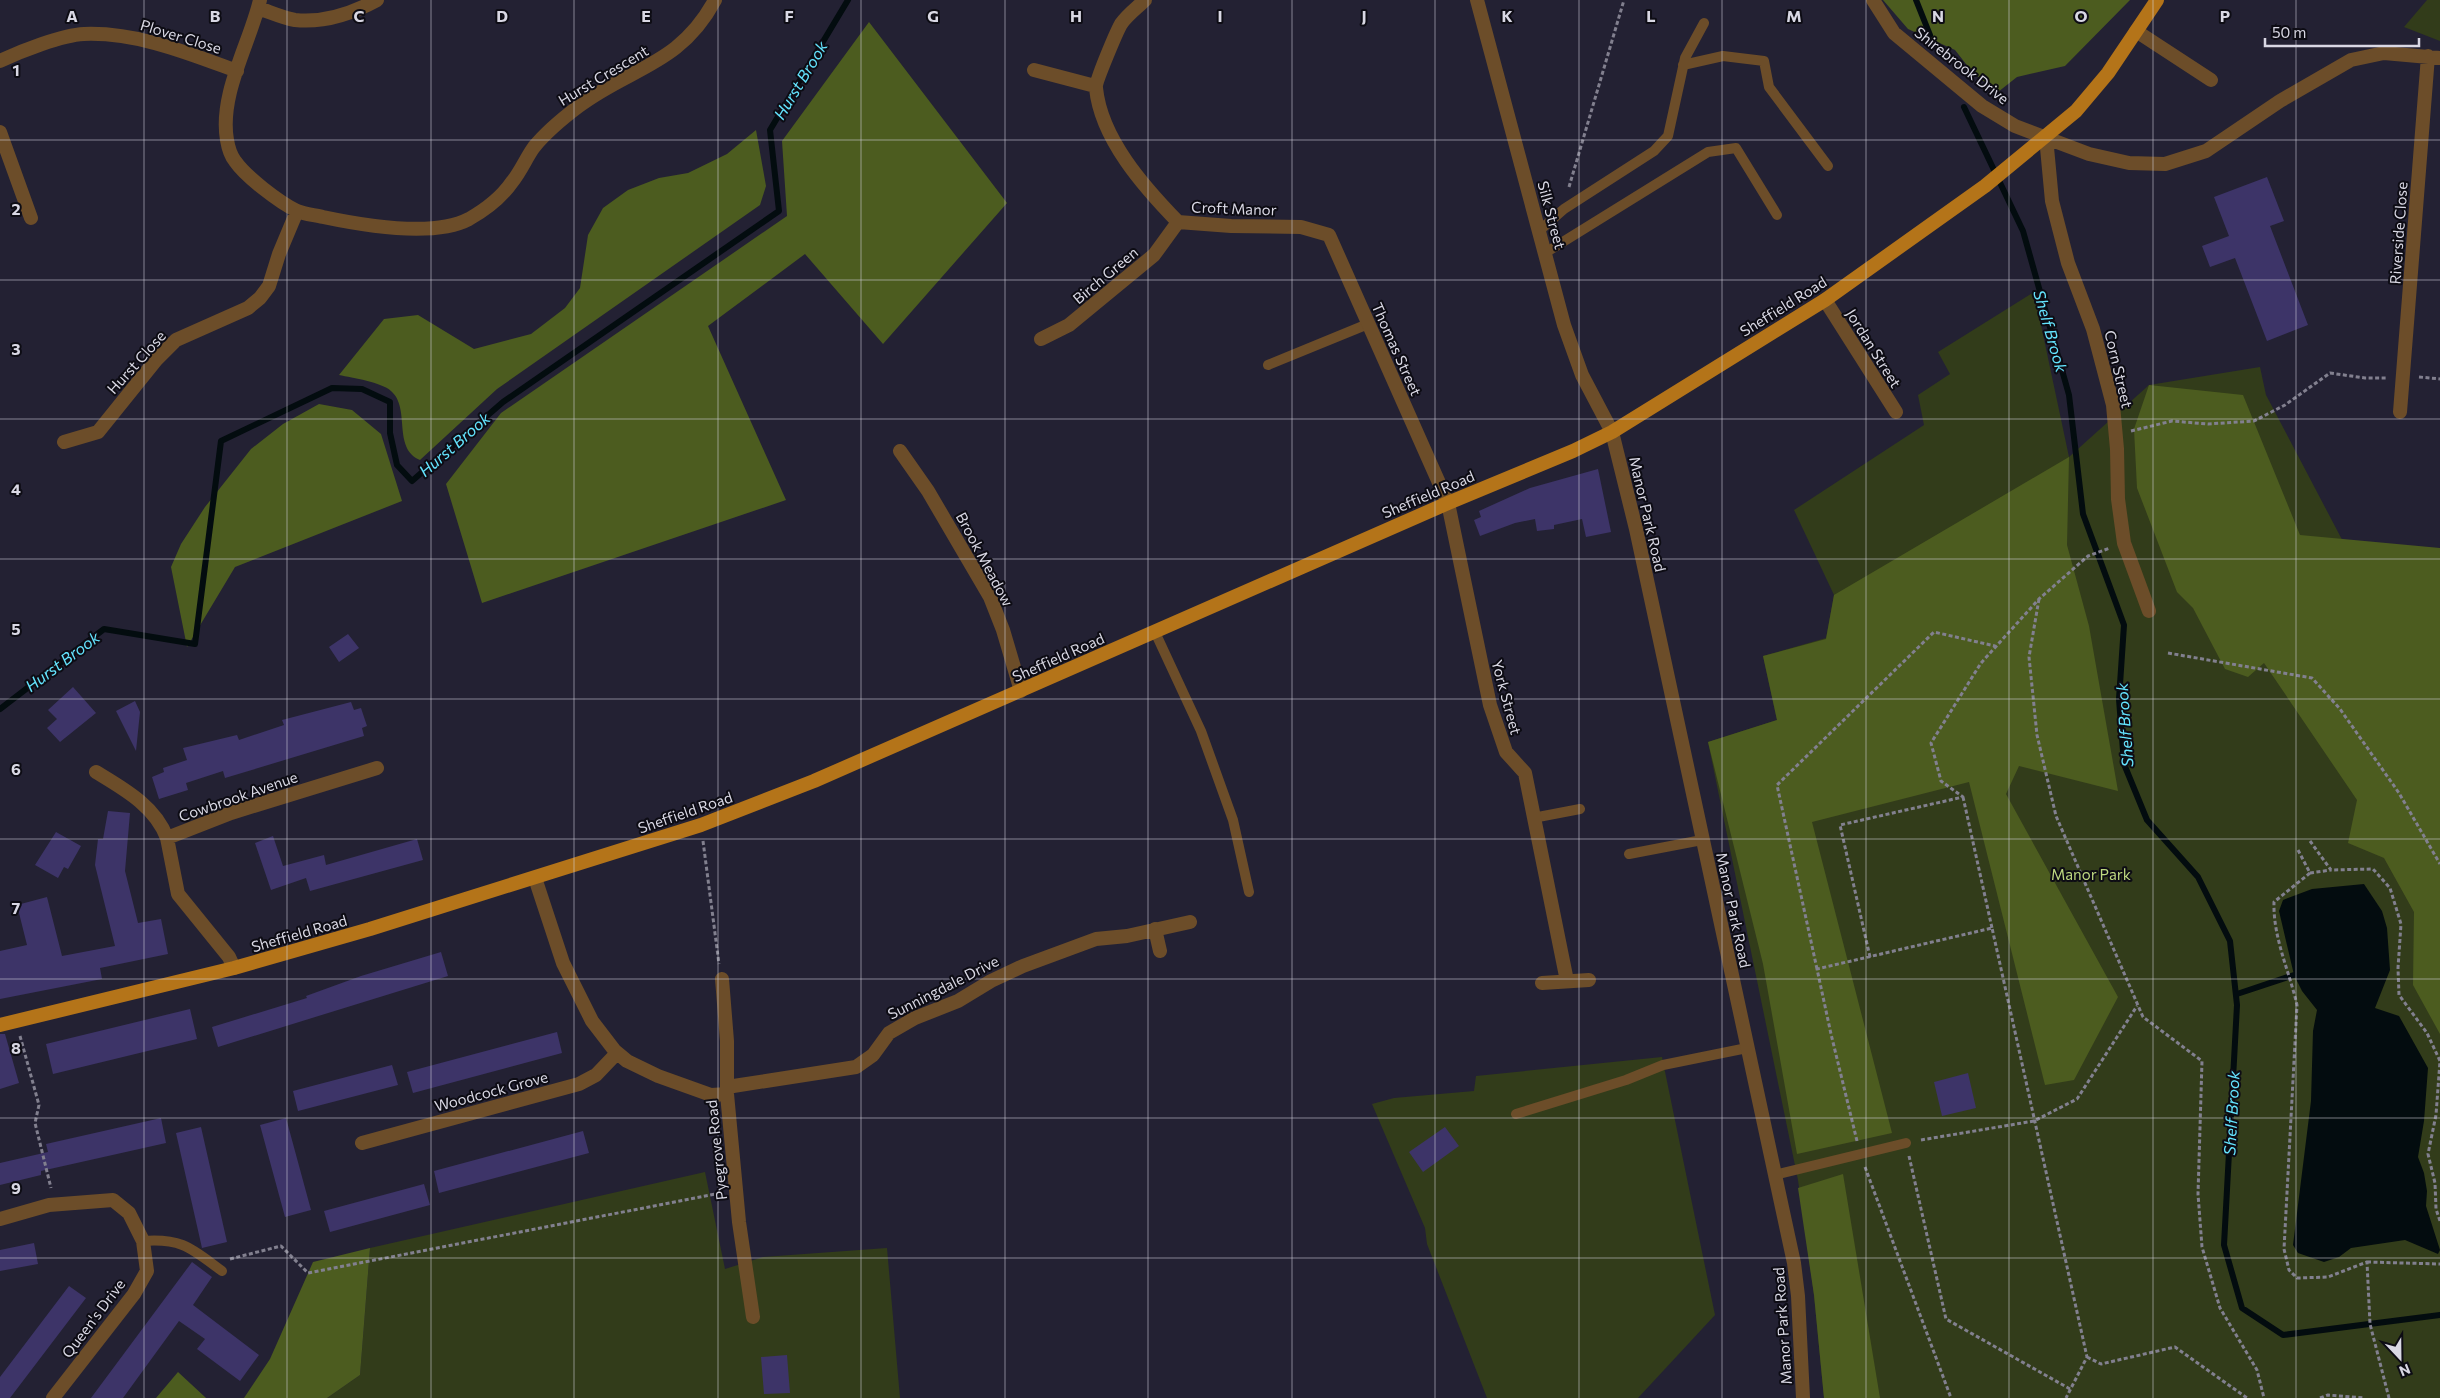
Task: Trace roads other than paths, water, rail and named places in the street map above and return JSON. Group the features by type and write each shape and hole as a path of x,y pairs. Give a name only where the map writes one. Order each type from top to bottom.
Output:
{"main road":[{"name":"Sheffield Road","path":"0,1025 234,968 370,929 701,825 754,806 1612,432 1825,300 2006,170 2076,111 2108,73 2157,0"}],"street":[{"path":"259,4 295,20 329,18 361,8 377,0"},
{"name":"Hurst Crescent","path":"259,4 228,105 227,138 234,160 252,180 298,211 388,228 440,227 466,220 489,207 512,183 534,147 560,121 587,100 656,63 685,40 715,0"},
{"path":"1034,70 1095,86 1121,24 1145,0"},
{"name":"Silk Street","path":"1477,0 1564,325 1582,375 1612,432"},
{"name":"Shirebrook Drive","path":"1873,0 1894,33 1982,106 2015,126 2089,154 2129,163 2165,164 2206,151 2280,101 2351,60 2384,53 2434,57"},
{"path":"2136,31 2211,80"},
{"name":"Plover Close","path":"0,61 25,49 83,34 138,38 237,71"},
{"name":"Riverside Close","path":"2400,412 2434,57"},
{"name":"Croft Manor","path":"1095,86 1105,120 1125,160 1152,195 1178,222 1231,226 1301,227"},
{"path":"0,132 31,218"},
{"name":"Corn Street","path":"2046,137 2052,201 2068,263 2094,330 2113,405 2118,499 2124,543 2150,611"},
{"name":"Hurst Close","path":"64,442 98,432 156,360 176,340 248,308 260,298 269,286 279,254 298,211"},
{"name":"Birch Green","path":"1041,339 1069,325 1154,256 1178,222"},
{"name":"Thomas Street","path":"1301,227 1329,235 1448,503"},
{"name":"Jordan Street","path":"1825,300 1896,412"},
{"name":"Manor Park Road","path":"1612,432 1636,529 1794,1263 1798,1296 1804,1398"},
{"name":"Brook Meadow","path":"900,451 928,491 990,598 1003,630 1021,691"},
{"name":"York Street","path":"1448,503 1490,705 1506,752 1525,773 1567,981"},
{"name":"Cowbrook Avenue","path":"234,968 224,951 178,894 167,838 231,813 377,768"},
{"path":"96,772 135,797 159,822 167,838"},
{"path":"535,878 563,962 592,1021 617,1053 627,1061 667,1080 711,1095 727,1091"},
{"name":"Sunningdale Drive","path":"727,1091 856,1068 873,1055 889,1033 915,1018 958,1001 991,981 1062,950 1096,939 1127,936 1190,922"},
{"path":"1155,929 1160,952"},
{"name":"Pyegrove Road","path":"722,979 727,1041 727,1091 739,1222 753,1317"},
{"path":"1542,983 1588,980"},
{"name":"Woodcock Grove","path":"362,1143 579,1084 596,1075 617,1053"},
{"name":"Queen's Drive","path":"0,1219 56,1205 113,1200 129,1213 143,1241 147,1271 134,1294 53,1398"}],"lane":[{"path":"1539,231 1564,209 1654,151 1668,136 1685,58 1704,23"},
{"path":"1683,65 1723,56 1764,61 1769,87 1828,166"},
{"path":"1545,253 1708,152 1736,148 1777,215"},
{"path":"1268,365 1368,324"},
{"path":"1155,632 1201,731 1230,811 1249,892"},
{"path":"1533,818 1580,810"},
{"path":"1629,854 1702,840"},
{"path":"1516,1114 1626,1080 1663,1065 1747,1048"},
{"path":"1774,1175 1906,1143"},
{"path":"143,1241 163,1240 176,1242 188,1247 222,1271"}],"waterway":[{"name":"Hurst Brook","path":"0,709 104,629 195,644 221,441 332,388 362,389 390,402 390,433 397,465 412,481 503,402 779,211 770,130 848,0"},
{"name":"Shelf Brook","path":"1916,0 1930,35"},
{"name":"Shelf Brook","path":"1964,107 2023,231 2069,395 2083,514 2124,625 2119,699 2124,764 2147,820 2198,877 2230,941 2237,1005 2224,1245 2242,1308 2283,1335 2440,1315"},
{"path":"2237,994 2294,975"}],"park label":[{"name":"Manor Park","path":"2091,874"}]}
